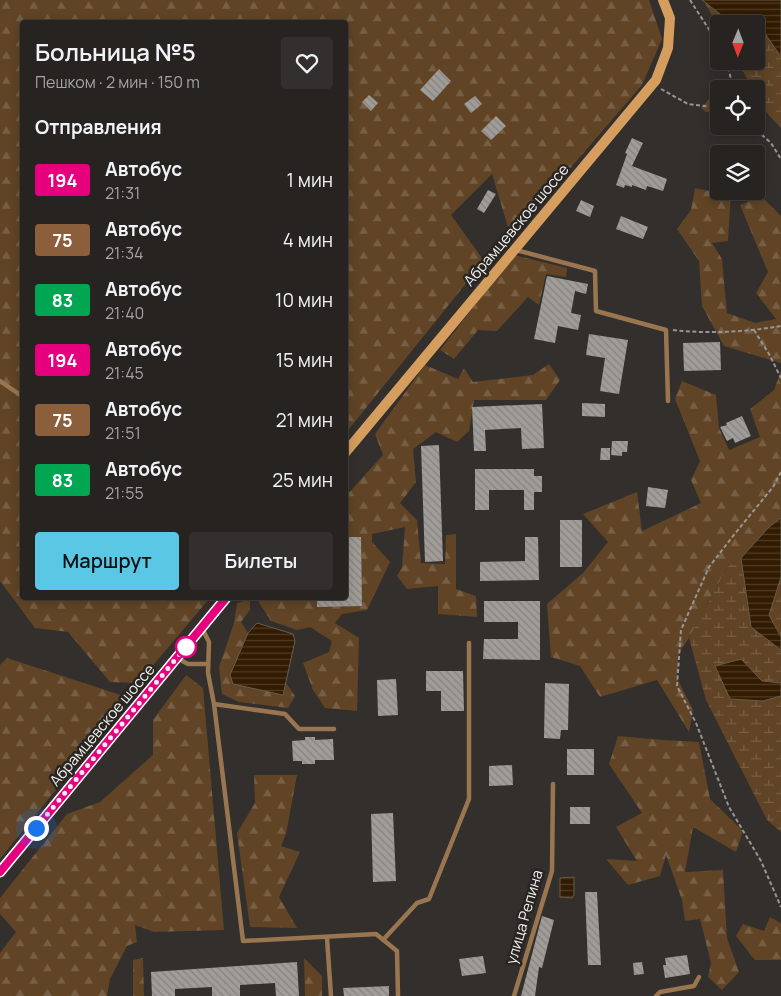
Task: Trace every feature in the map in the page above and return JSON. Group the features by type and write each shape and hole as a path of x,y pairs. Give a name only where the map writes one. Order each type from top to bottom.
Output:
{"street":[{"name":"Абрамцевское шоссе","path":"348,449 656,80 668,48 670,18 663,0"},
{"name":"Абрамцевское шоссе","path":"0,872 224,600"}],"lane":[{"path":"515,250 595,271 596,311 666,330 668,401"},
{"path":"0,381 20,395"},
{"path":"202,628 209,642 208,673 214,704 243,941 376,934 397,951 398,996"},
{"path":"384,940 416,903 428,899 469,799 469,643"},
{"path":"177,658 188,664 208,664"},
{"path":"214,704 285,714 299,729 334,729"},
{"name":"улица Репина","path":"514,996 552,871 553,784"},
{"path":"327,938 331,996"},
{"path":"656,996 660,992 694,986 699,977"}],"path":[{"path":"690,0 710,31"},
{"path":"653,84 688,104 710,107"},
{"path":"762,135 771,144 781,159"},
{"path":"666,330 691,332 754,330 781,326"},
{"path":"754,330 781,378"},
{"path":"781,472 773,487 709,567 681,630 677,686 696,722 730,807 761,861 781,907"}],"green space":[{"path":"0,0 649,0 662,39 642,85 511,237 492,174 451,215 484,261 348,430 348,20 20,20 20,600 208,600 138,683 110,682 68,632 35,628 0,581"},
{"path":"705,3 721,15 712,15"},
{"path":"765,33 781,57 781,128 765,110 765,80 748,80 742,70 765,70"},
{"path":"710,88 710,112 701,108 709,99"},
{"path":"695,188 710,191 710,200 731,200 728,241 712,243 722,259 727,313 755,323 776,319 756,293 768,272 740,205 752,200 765,200 781,216 781,363 724,346 702,306 699,261 677,229 691,210"},
{"path":"514,255 567,268 566,277 546,274 539,305 528,297 497,331 478,330 454,359 440,350"},
{"path":"549,364 560,380 546,400 474,400 469,431 457,442 436,432 413,449 416,482 400,503 417,520 421,563 445,564 446,535 456,534 456,589 476,596 477,617 438,614 438,586 407,589 397,576 402,567 405,527 372,534 372,542 390,562 367,610 342,614 335,623 359,638 357,711 325,708 313,690 303,663 329,652 332,641 310,627 297,630 271,621 257,600 348,600 348,494 383,455 375,434 425,365 458,379 464,368 473,382 533,375"},
{"path":"781,371 781,518 769,527 741,558 728,566 689,638 679,652 677,678 693,710 689,732 657,680 600,697 580,666 551,657 547,604 583,573 608,542 583,514 637,492 642,531 701,503 691,480 700,461 675,399 682,381 716,395 719,428 729,450 760,437 750,409 774,390"},
{"path":"741,558 751,627 781,650 781,832 767,820 706,700 689,638 728,566"},
{"path":"781,577 781,637 769,615"},
{"path":"250,600 250,610 241,622 248,633 230,675 283,695 286,683 295,696 288,708 239,702 222,694 219,667 234,623 237,603"},
{"path":"7,658 130,698 0,859 0,665"},
{"path":"186,675 203,688 224,930 154,932 135,925 137,942 127,946 110,979 107,996 0,996 0,953 16,932 0,914 0,898 67,814 100,802 153,755 153,720"},
{"path":"618,736 699,742 710,799 743,831 736,852 693,827 685,872 723,870 727,938 739,972 722,990 708,977 711,963 700,919 685,921 682,900 666,855 660,876 628,885 606,859 637,861 616,827 642,813 609,764"},
{"path":"254,775 297,775 286,834 281,846 300,852 279,897 297,928 250,927 237,833 255,803"},
{"path":"770,917 781,923 781,960 755,960 736,936 743,924 764,931"},
{"path":"143,958 144,996 133,996 133,960"},
{"path":"304,958 322,976 322,996 305,996"}],"shaded area":[{"path":"702,0 781,0 781,57 765,33 765,15 721,15"},
{"path":"781,518 781,577 769,615 781,637 781,650 751,627 741,558 769,527"},
{"path":"257,623 293,634 295,641 283,695 233,684 230,675 248,633"},
{"path":"741,659 762,681 781,683 781,696 763,701 730,699 715,666"},
{"path":"574,877 574,895 572,898 560,897 560,878"}],"building":[{"path":"439,69 451,81 433,101 420,90"},
{"path":"369,95 378,103 371,111 362,102"},
{"path":"475,96 482,104 471,113 464,104"},
{"path":"496,116 506,126 491,140 481,131"},
{"path":"632,138 643,143 632,166 667,179 663,191 647,186 646,190 632,185 632,187 625,185 624,188 616,185 627,154 625,153"},
{"path":"488,190 496,194 484,213 477,209"},
{"path":"581,200 594,206 590,217 576,211"},
{"path":"621,216 648,227 643,239 616,229"},
{"path":"547,276 588,284 586,294 575,291 571,313 581,315 578,330 558,326 555,343 534,339"},
{"path":"589,334 628,340 619,394 600,391 605,358 586,355"},
{"path":"720,342 721,370 684,371 683,343"},
{"path":"582,403 605,404 605,417 582,416"},
{"path":"542,404 544,448 522,449 521,428 485,430 486,451 474,451 472,407"},
{"path":"742,416 751,436 735,443 733,438 727,441 720,427"},
{"path":"612,441 628,441 627,452 622,452 622,456 611,455"},
{"path":"439,445 443,561 425,562 421,446"},
{"path":"601,448 610,448 610,460 600,460"},
{"path":"475,469 534,469 534,476 542,476 542,492 534,492 534,510 524,510 524,490 489,490 489,510 475,510"},
{"path":"648,487 668,490 665,508 646,506"},
{"path":"560,520 582,520 582,567 560,567"},
{"path":"348,537 361,537 362,606 317,607 317,600 348,600"},
{"path":"525,537 538,537 539,580 480,581 480,562 525,561"},
{"path":"484,601 540,601 540,660 483,659 484,639 518,639 518,622 484,622"},
{"path":"426,671 463,671 464,711 441,711 441,691 426,691"},
{"path":"396,679 398,715 378,716 377,680"},
{"path":"545,683 569,684 568,730 561,730 560,739 544,738"},
{"path":"305,737 315,737 315,740 333,739 334,760 315,760 315,764 302,764 302,761 293,761 292,741 305,740"},
{"path":"567,749 594,749 594,775 567,775"},
{"path":"512,765 513,785 489,786 489,766"},
{"path":"570,807 590,807 590,824 570,824"},
{"path":"393,813 396,881 373,882 371,814"},
{"path":"585,892 597,892 601,965 588,965"},
{"path":"542,916 554,920 542,968 539,967 535,996 521,996"},
{"path":"687,955 690,974 665,978 663,965 666,965 665,958"},
{"path":"483,956 486,973 462,976 459,959"},
{"path":"297,962 299,996 276,996 275,983 240,985 240,996 212,996 212,987 175,989 175,996 152,996 151,972"},
{"path":"642,962 644,974 634,975 633,963"},
{"path":"389,986 389,996 344,996 343,988"}],"bus line":[{"name":"194","path":"0,872 224,600"}],"route":[{"path":"36,828 189,643 186,647"}]}
